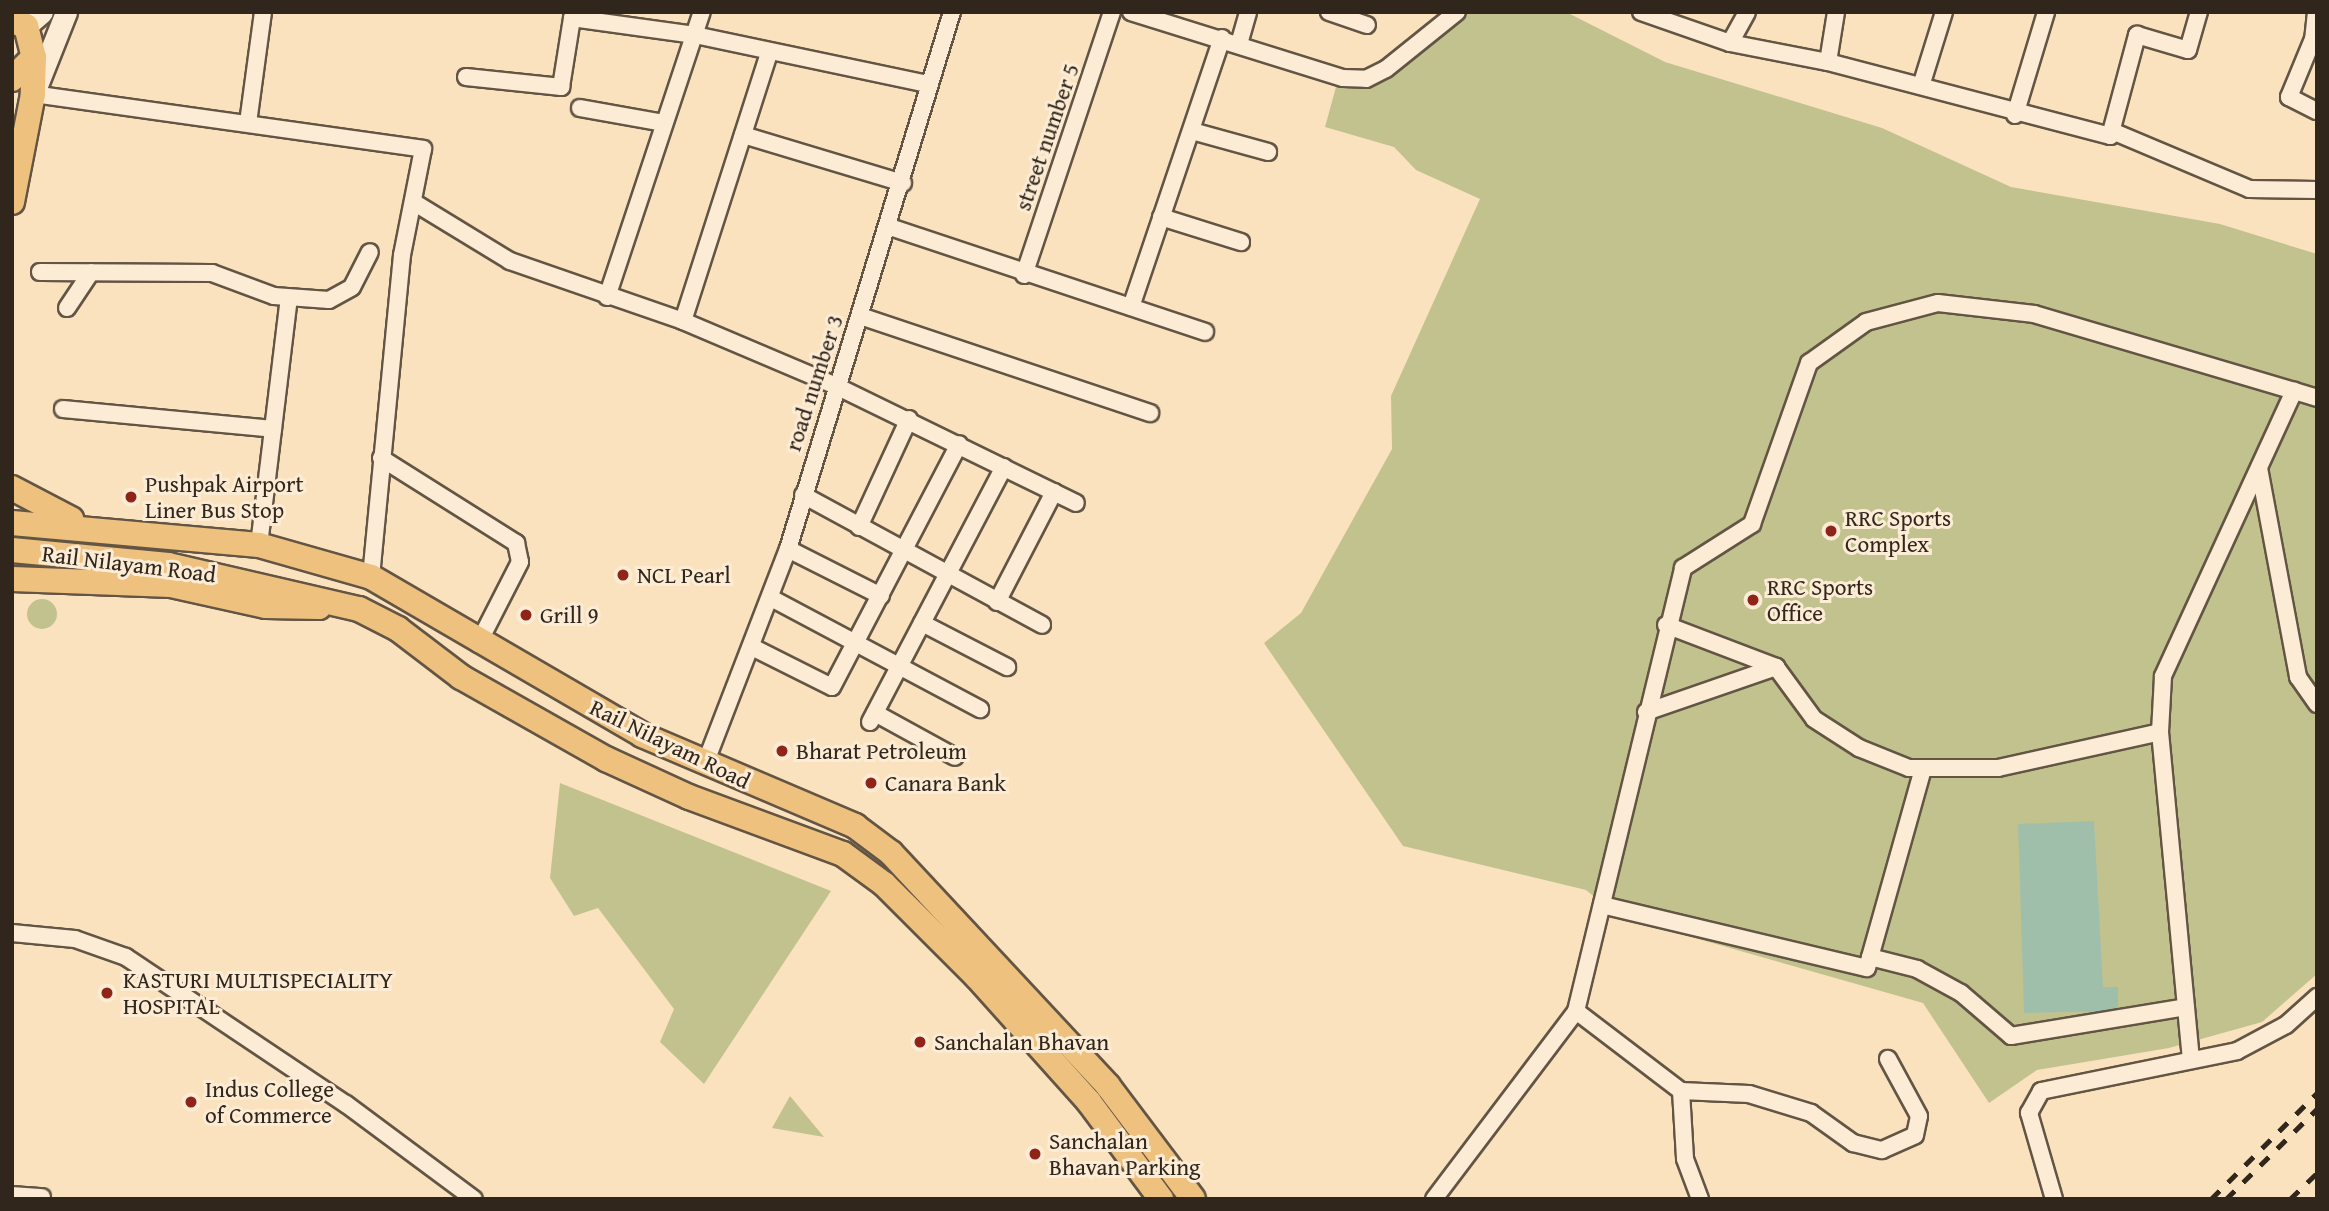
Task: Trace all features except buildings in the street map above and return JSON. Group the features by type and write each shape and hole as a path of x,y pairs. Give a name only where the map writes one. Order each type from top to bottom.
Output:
{"main road":[{"path":"33,94 66,12"},
{"path":"12,202 33,94 34,57 27,20"},
{"path":"12,79 34,57"},
{"path":"12,488 44,509 95,528"},
{"name":"Rail Nilayam Road","path":"12,523 95,528 259,545 371,577 478,644 625,726 705,764 855,826 891,853 1108,1086 1193,1199"},
{"name":"Rail Nilayam Road","path":"12,550 168,565 344,604 398,629 461,677 606,759 689,797 843,854 884,884 977,977 1089,1102 1161,1199"},
{"path":"12,579 171,585 266,606 344,604"},
{"path":"606,759 625,726"}],"street":[{"path":"248,123 263,12"},
{"path":"607,297 702,12"},
{"name":"road number 3","path":"705,764 788,549 834,386 890,227 927,84 952,12"},
{"name":"street number 5","path":"1024,275 1112,12"},
{"path":"1131,12 1178,19 1239,44 1343,78 1366,79 1386,69 1458,12"},
{"path":"1239,44 1248,12"},
{"path":"1329,12 1367,25"},
{"path":"1641,12 1730,43 1828,62 1921,86 2015,115 2110,136 2137,35 2188,50 2199,12"},
{"path":"1730,43 1747,12"},
{"path":"1828,62 1836,12"},
{"path":"1921,86 1944,12"},
{"path":"2015,115 2046,12"},
{"path":"2316,12 2313,39 2290,97 2317,111"},
{"path":"466,77 561,87 572,18 624,19 769,53 927,84"},
{"path":"1131,307 1223,38"},
{"path":"683,321 769,53"},
{"path":"33,94 424,149 415,203 402,255 371,577"},
{"path":"580,108 664,123"},
{"path":"1192,131 1268,152"},
{"path":"2112,131 2249,189 2317,190"},
{"path":"743,135 903,183"},
{"path":"415,203 510,261 607,297 683,321 909,419 1076,503"},
{"path":"1161,217 1241,242"},
{"path":"890,227 1024,275 1205,332"},
{"path":"40,272 212,273 289,299 340,296 352,287 370,252"},
{"path":"67,309 91,272"},
{"path":"259,545 289,299"},
{"path":"1434,1199 1576,1011 1666,625 1683,568 1752,524 1809,363 1866,322 1938,303 2034,314 2317,398"},
{"path":"860,316 1150,413"},
{"path":"2191,1060 2160,732 2166,667 2294,391"},
{"path":"63,409 273,429"},
{"path":"859,527 909,419"},
{"path":"752,647 832,687 906,551 959,444"},
{"path":"381,458 516,543 520,562 478,644"},
{"path":"955,757 873,718 922,623 951,575 1004,467"},
{"path":"2259,468 2298,677 2317,704"},
{"path":"997,602 1054,492"},
{"path":"803,495 1042,625"},
{"path":"788,549 881,596"},
{"path":"771,598 980,709"},
{"path":"922,623 1007,667"},
{"path":"1666,625 1776,667 1814,719 1886,762 1923,769 1998,768 2160,732"},
{"path":"1646,712 1776,667"},
{"path":"1602,905 1867,968 1923,769"},
{"path":"12,933 75,939 126,957 346,1104 474,1199"},
{"path":"1870,957 1917,969 1961,993 2011,1036 2186,1007"},
{"path":"2054,1199 2029,1112 2041,1091 2237,1051 2286,1025 2317,997"},
{"path":"1576,1011 1681,1091 1749,1094 1811,1113 1853,1143 1882,1150 1915,1135 1919,1116 1888,1059"},
{"path":"1681,1091 1685,1159 1700,1199"},
{"path":"12,1195 42,1197"}],"green space":[{"name":"RRC Sports Complex","path":"1468,12 1566,12 1665,62 1882,128 2011,187 2220,224 2317,254 2317,974 2262,1022 2169,1048 2037,1070 1989,1103 1923,1003 1618,916 1586,890 1403,846 1264,643 1301,613 1392,449 1391,396 1480,199 1416,170 1394,147 1325,127 1336,87 1372,86"},
{"path":"42,599 53,603 57,614 53,625 42,629 31,625 27,614 31,603"},
{"path":"560,783 831,891 704,1084 660,1042 674,1009 598,908 574,916 550,878"},
{"path":"790,1096 824,1137 772,1128"}],"shaded area":[{"path":"2094,821 2103,987 2118,987 2118,1011 2024,1013 2018,824"}],"railway":[{"path":"2211,1199 2317,1093"},
{"path":"2226,1199 2317,1109"},
{"path":"2290,1199 2317,1173"}],"place":[{"name":"Pushpak Airport Liner Bus Stop","path":"131,497"},
{"name":"RRC Sports Complex","path":"1831,531"},
{"name":"NCL Pearl","path":"623,575"},
{"name":"RRC Sports Office","path":"1753,600"},
{"name":"Grill 9","path":"526,615"},
{"name":"Bharat Petroleum","path":"782,751"},
{"name":"Canara Bank","path":"871,783"},
{"name":"KASTURI MULTISPECIALITY HOSPITAL","path":"107,993"},
{"name":"Sanchalan Bhavan","path":"920,1042"},
{"name":"Indus College of Commerce","path":"191,1102"},
{"name":"Sanchalan Bhavan Parking","path":"1035,1154"}]}
